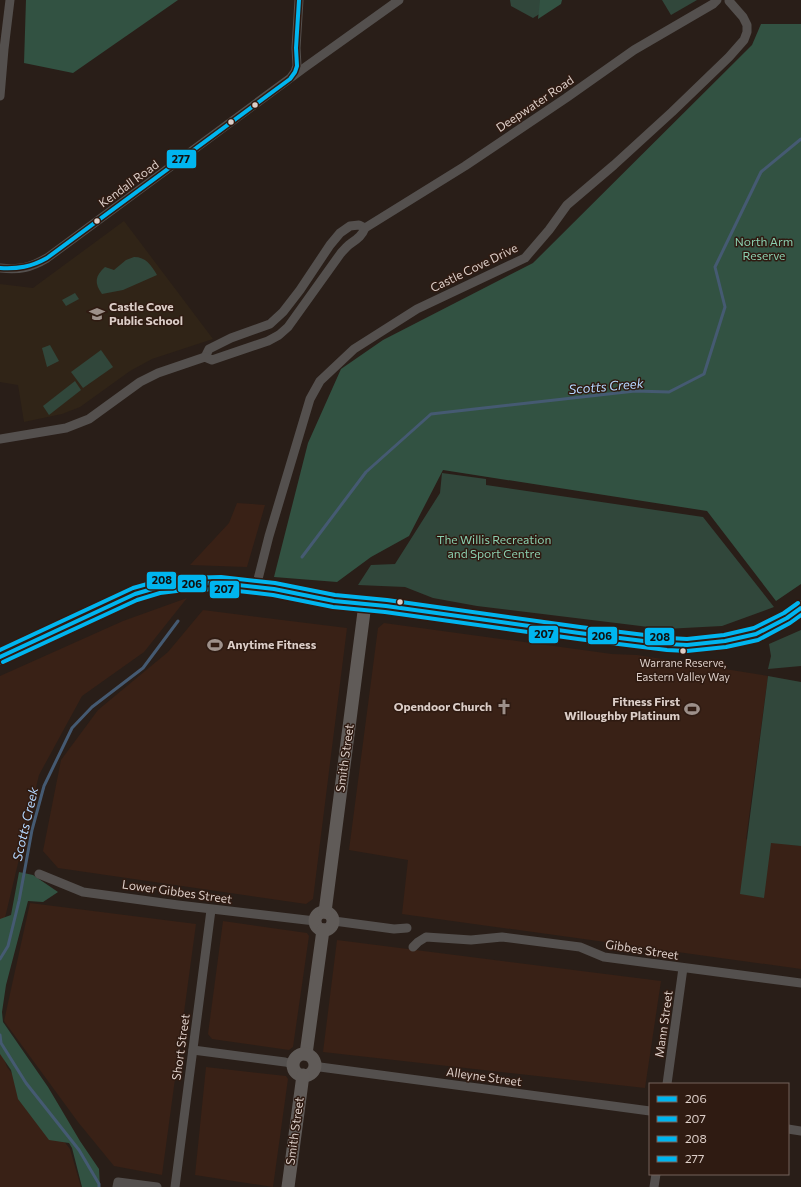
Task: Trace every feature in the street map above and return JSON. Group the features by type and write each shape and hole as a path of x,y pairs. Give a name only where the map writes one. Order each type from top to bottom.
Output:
{"main road":[{"path":"1,653 134,594 160,587 186,584 220,583 274,589 334,601 478,618 652,642 687,645 725,641 756,634 787,618 801,608"}],"street":[{"path":"0,96 10,0"},
{"path":"290,79 297,66 296,48 299,0"},
{"name":"Kendall Road","path":"0,268 26,268 34,266 47,258 399,0"},
{"path":"718,0 725,2 729,0"},
{"name":"Deepwater Road","path":"0,439 66,428 89,419 140,382 158,373 205,357 212,360 268,342 288,327 341,253 349,244 357,240 363,234 365,228 465,166 634,50 718,0"},
{"name":"Castle Cove Drive","path":"256,587 269,536 310,399 320,380 354,349 416,309 525,258 549,230 567,205 614,165 672,112 729,57 744,40 747,32 747,25 743,17 729,0"},
{"name":"Deepwater Road","path":"205,357 209,349 231,338 270,324 283,312 300,290 330,245 340,233 350,226 359,225 365,228"},
{"name":"Smith Street","path":"329,916 365,604"},
{"name":"Lower Gibbes Street","path":"39,874 83,892 319,925"},
{"name":"Short Street","path":"175,1187 211,910"},
{"path":"306,1054 319,925 329,929 333,924 329,916"},
{"path":"329,916 394,929 407,928"},
{"name":"Gibbes Street","path":"413,947 426,937 470,940 502,937 580,947 604,957 801,983"},
{"name":"Mann Street","path":"668,1083 683,968"},
{"path":"193,1050 293,1064"},
{"path":"300,1054 306,1054 314,1061 314,1068 310,1074 303,1075 295,1070 293,1064 300,1054"},
{"name":"Alleyne Street","path":"314,1068 328,1068 649,1111"},
{"name":"Smith Street","path":"288,1187 303,1075"},
{"path":"789,1129 801,1130"},
{"path":"654,1187 656,1175"},
{"path":"117,1187 118,1182 157,1187"}],"shaded area":[{"name":"Castle Cove Public School","path":"124,221 213,339 152,359 130,371 80,407 62,414 24,422 18,385 0,382 0,284 33,288"},
{"path":"237,503 265,505 247,567 190,565 229,523"},
{"path":"187,598 144,652 82,696 39,775 0,934 0,676 123,621"},
{"path":"203,610 347,628 313,899 306,904 58,868 43,851 61,760 98,710 168,652"},
{"path":"384,623 612,654 637,655 768,676 746,839 801,846 801,969 402,914 408,860 349,850 378,628"},
{"path":"30,903 196,924 162,1175 114,1166 78,1122 4,1021"},
{"path":"223,921 307,933 309,936 293,1047 289,1050 212,1039 208,1034"},
{"path":"337,940 661,981 645,1088 323,1052"},
{"path":"0,1047 7,1067 70,1149 81,1187 0,1187"},
{"path":"206,1067 286,1076 288,1079 273,1187 195,1175"}],"green space":[{"path":"26,0 178,0 73,73 24,63"},
{"path":"510,0 562,0 533,18 511,6"},
{"path":"540,0 562,0 561,4 538,19"},
{"path":"662,0 697,0 671,15"},
{"name":"North Arm Reserve","path":"761,24 801,24 801,584 776,601 707,511 443,470 409,536 371,557 337,582 274,577 308,443 341,369 383,340 533,263 752,45"},
{"path":"134,257 145,260 157,275 123,290 102,294 97,283 99,273 105,267 114,270 126,260"},
{"path":"75,293 79,299 66,306 62,300"},
{"path":"50,345 59,361 47,367 42,348"},
{"path":"101,350 113,367 83,388 71,372"},
{"path":"75,381 81,390 49,415 43,406"},
{"name":"The Willis Recreation and Sport Centre","path":"442,473 486,479 486,485 703,517 774,607 722,626 665,629 477,606 433,598 405,587 358,585 371,565 395,564 440,493"},
{"path":"801,630 801,666 768,669 771,656 769,644"},
{"path":"768,676 801,682 801,846 771,843 764,898 740,894"},
{"path":"19,872 33,875 58,892 43,902 28,901 6,985 2,1012 3,1022 48,1087 80,1141 99,1169 100,1187 82,1187 72,1148 69,1143 49,1140 18,1099 11,1070 0,1054 0,919 11,915"}],"waterway":[{"name":"Scotts Creek","path":"302,557 366,472 431,414 635,391 669,392 704,374 725,307 715,267 761,172 801,139"},
{"name":"Scotts Creek","path":"0,959 8,946 19,901 32,830 44,786 72,728 92,707 143,668 178,621"},
{"name":"Scotts Creek","path":"0,1035 1,1043 26,1083 79,1150 99,1184 99,1187"}],"transit line":[{"name":"277","path":"0,268 24,267 35,264 47,258 290,79 297,66 296,48 299,0"},
{"name":"208","path":"0,650 133,588 158,581 185,578 221,577 275,583 335,595 387,600 580,627 687,639 724,635 754,628 784,613 798,603"},
{"name":"206","path":"0,657 135,594 159,587 185,584 220,583 274,589 334,601 386,606 579,633 687,645 725,641 756,634 787,618 801,608"},
{"name":"207","path":"3,662 137,600 160,593 185,590 220,589 273,595 333,607 385,612 578,639 687,651 726,647 758,640 790,623 801,615"}],"place":[{"name":"Castle Cove Public School","path":"97,314"},
{"name":"Anytime Fitness","path":"215,645"},
{"name":"Warrane Reserve, Eastern Valley Way","path":"683,651"},
{"name":"Opendoor Church","path":"504,707"},
{"name":"Fitness First Willoughby Platinum","path":"692,709"}]}
